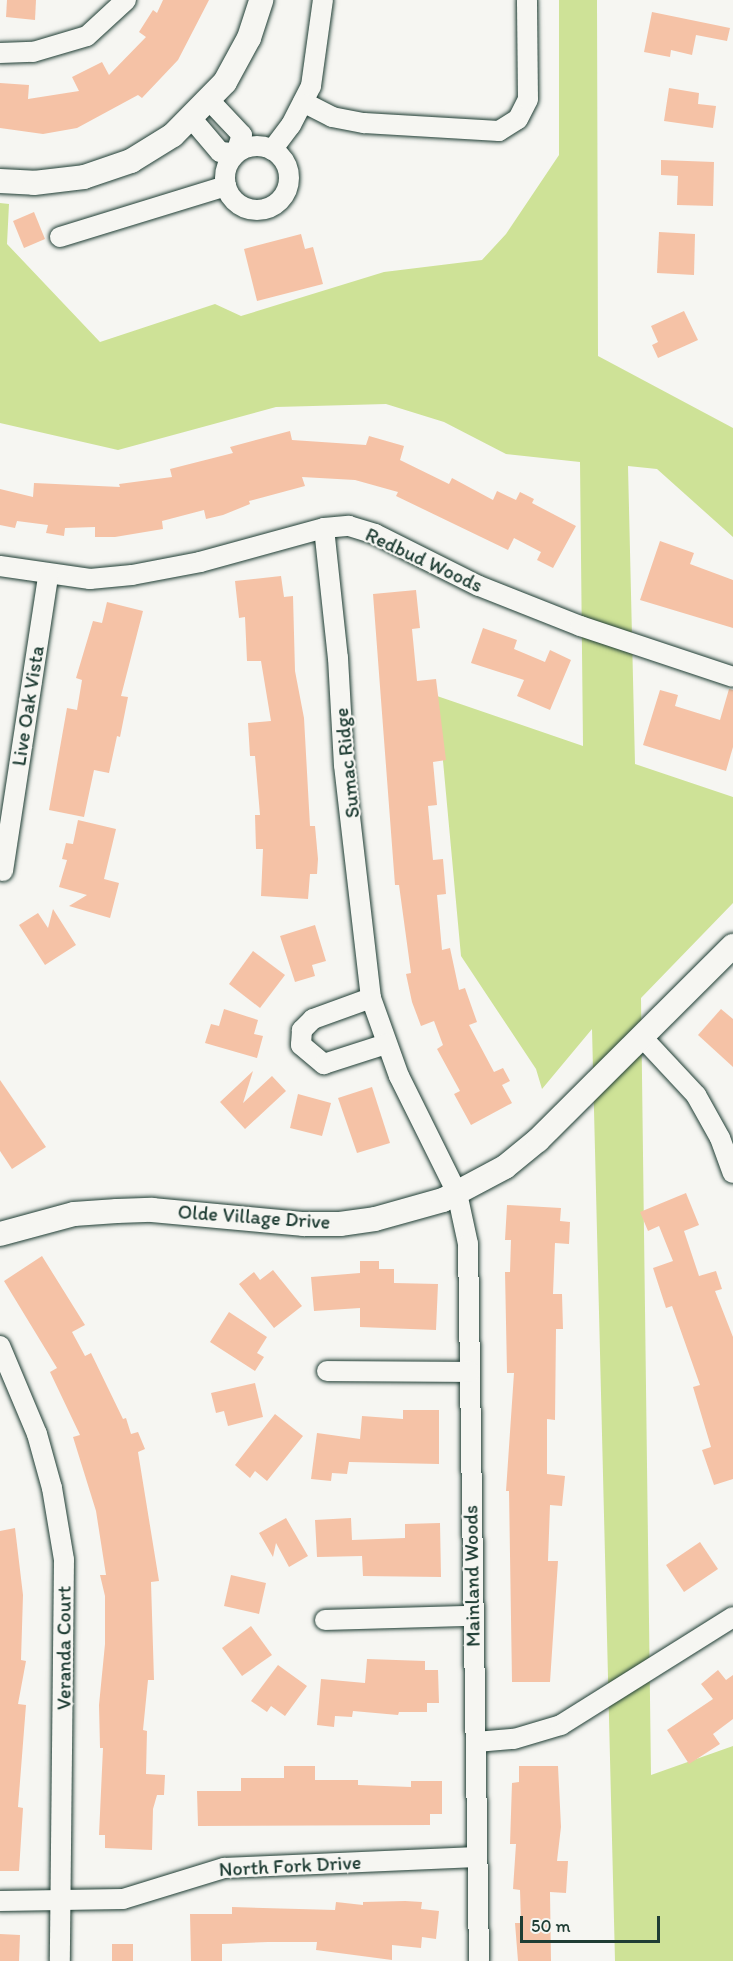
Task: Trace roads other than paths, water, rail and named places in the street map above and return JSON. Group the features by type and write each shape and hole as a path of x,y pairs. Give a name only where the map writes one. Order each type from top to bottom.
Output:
{"street":[{"path":"0,53 33,52 87,36 126,0"},
{"path":"0,181 59,182 107,170 153,149 192,119 210,101 238,61 261,0"},
{"path":"272,150 311,86 323,0"},
{"path":"303,102 332,117 364,123 499,131 518,120 528,99 526,0"},
{"path":"192,119 220,152 236,153 256,146 272,150 284,161 289,182 280,202 261,210 250,210 233,200 226,186 225,170 236,153 242,135 210,101"},
{"path":"60,237 226,186"},
{"name":"Redbud Woods","path":"0,566 48,576 90,579 161,571 324,528 349,526 375,534 479,586 560,618 670,659 733,677"},
{"name":"Sumac Ridge","path":"324,528 338,658 344,765 371,998 386,1044 457,1193"},
{"name":"Live Oak Vista","path":"3,871 48,576"},
{"name":"Olde Village Drive","path":"0,1234 74,1214 141,1210 304,1224 340,1224 410,1211 457,1193 505,1167 538,1140 733,946"},
{"path":"371,998 313,1018 302,1030 301,1045 324,1064 386,1044"},
{"path":"641,1036 696,1095 720,1138 733,1173"},
{"name":"Mainland Woods","path":"457,1193 468,1244 472,1616 480,1961"},
{"name":"Veranda Court","path":"0,1346 37,1434 57,1512 64,1560 60,1961"},
{"path":"327,1371 470,1372"},
{"path":"325,1620 472,1616"},
{"path":"476,1742 514,1739 561,1725 733,1617"},
{"name":"North Fork Drive","path":"0,1901 61,1902 123,1899 224,1868 477,1857"}]}
